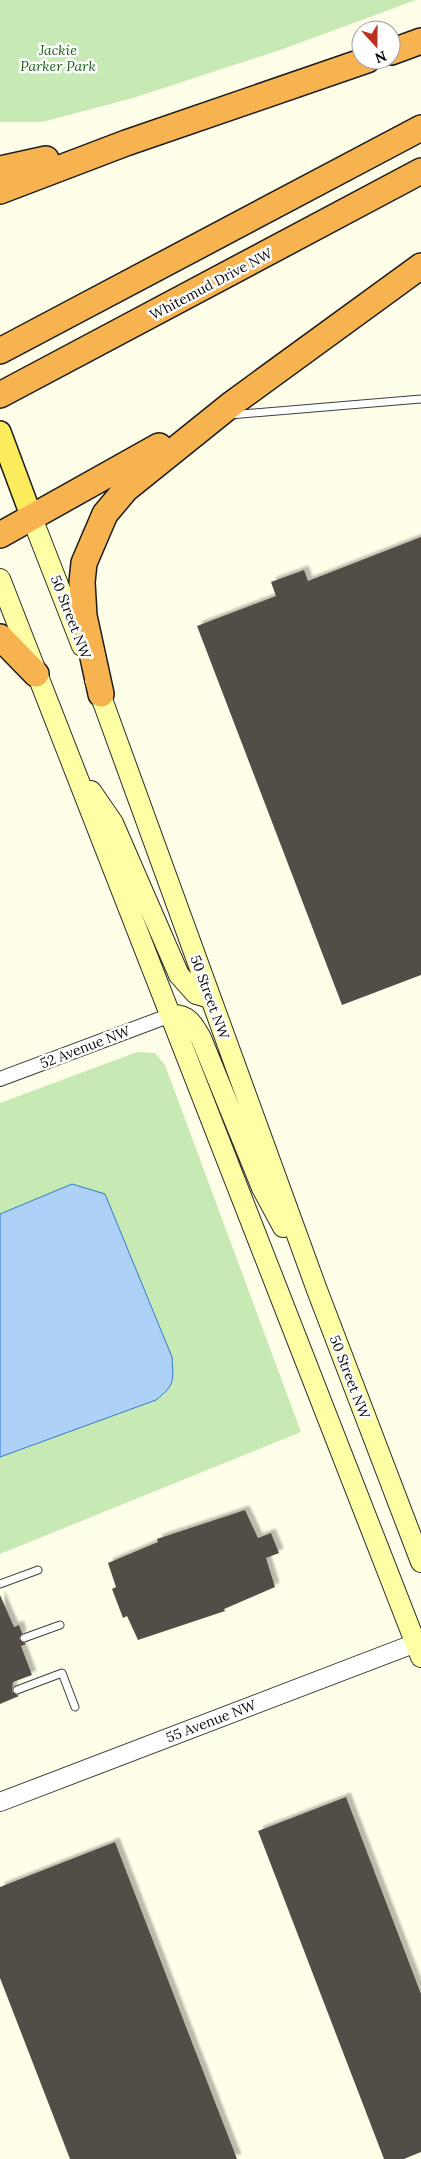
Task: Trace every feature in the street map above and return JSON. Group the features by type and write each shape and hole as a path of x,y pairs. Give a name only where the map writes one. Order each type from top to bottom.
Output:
{"highway":[{"path":"401,48 421,41"},
{"path":"0,191 126,143 351,66"},
{"path":"0,351 421,128"},
{"path":"0,169 126,143"},
{"name":"Whitemud Drive NW","path":"0,395 421,172"},
{"path":"101,694 84,616 84,563 91,542 105,514 126,489 225,409 421,266"},
{"path":"0,535 225,409"},
{"path":"0,637 36,674"}],"main road":[{"name":"50 Street NW","path":"0,432 101,694 317,1290 421,1562"},
{"path":"0,579 419,1647"},
{"path":"71,763 113,823 179,975 196,994 210,998"},
{"path":"171,1015 182,1015 192,1022 202,1038 262,1188 317,1290"}],"street":[{"name":"52 Avenue NW","path":"0,1079 171,1015"},
{"name":"55 Avenue NW","path":"0,1802 419,1647"}],"lane":[{"path":"225,409 421,399"},
{"path":"0,1584 38,1570"},
{"path":"24,1638 60,1624"},
{"path":"17,1690 62,1673 75,1707"}],"green space":[{"name":"Jackie Parker Park","path":"0,0 416,0 362,20 351,20 351,24 283,49 133,98 42,122 0,122"},
{"path":"137,1052 155,1053 165,1065 301,1432 0,1554 0,1103"}],"water":[{"path":"72,1184 105,1194 172,1357 172,1382 167,1390 156,1400 0,1457 0,1214"}],"building":[{"path":"421,537 421,975 342,1005 197,626 276,596 271,582 304,570 308,581"},
{"path":"245,1510 258,1538 271,1533 279,1553 266,1558 275,1587 224,1609 225,1611 138,1640 127,1616 123,1618 112,1589 116,1587 108,1563 158,1542 157,1539"},
{"path":"0,1595 14,1627 19,1625 22,1633 19,1639 26,1644 21,1646 32,1675 13,1682 12,1692 19,1696 0,1704"},
{"path":"346,1797 421,1994 421,2152 404,2159 384,2159 258,1831"},
{"path":"115,1842 237,2159 70,2159 0,1978 0,1887"}]}
